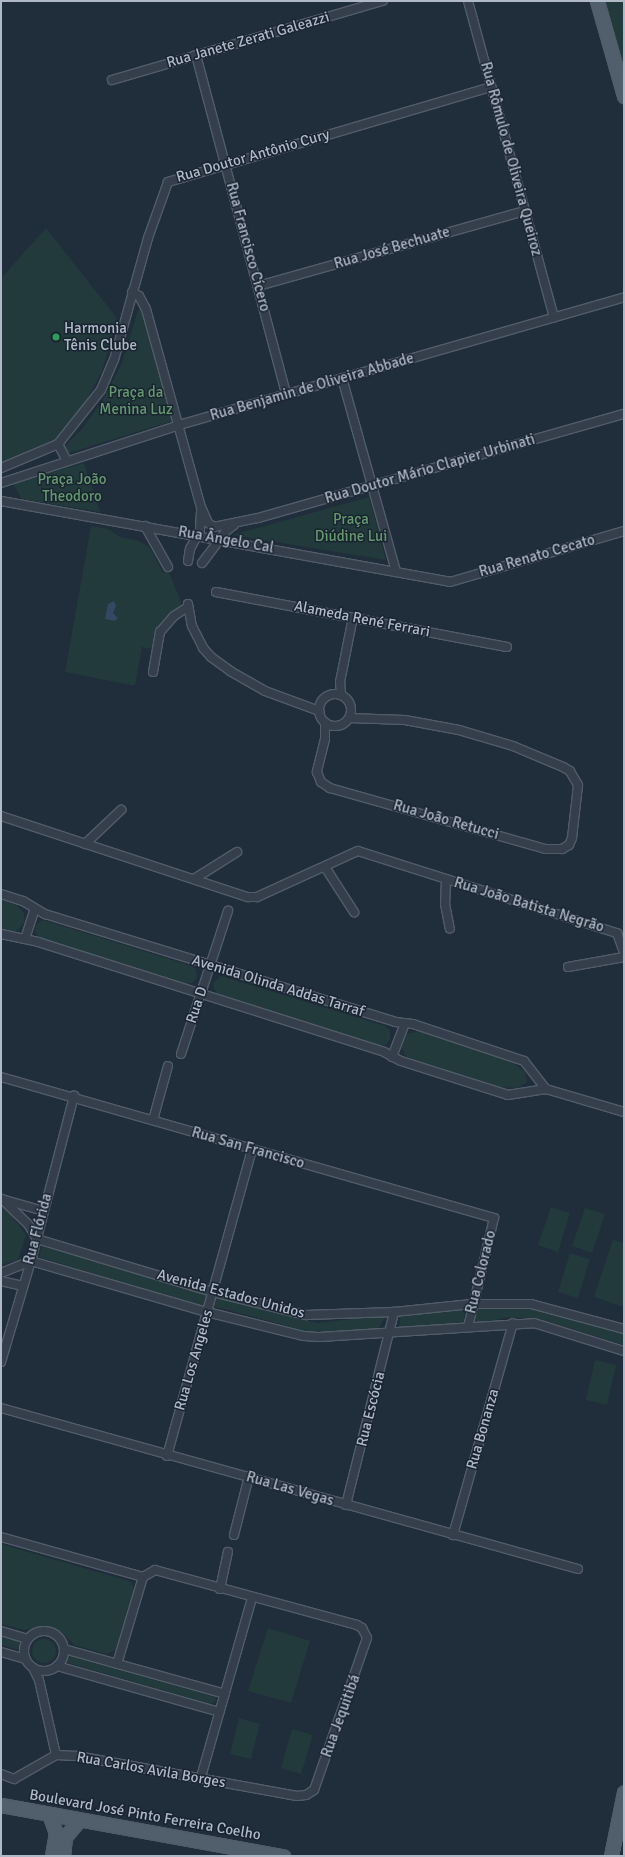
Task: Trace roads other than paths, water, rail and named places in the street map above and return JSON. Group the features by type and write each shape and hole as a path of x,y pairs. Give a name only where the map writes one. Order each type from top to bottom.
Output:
{"main road":[{"path":"597,1 624,96"},
{"path":"611,1856 624,1792"},
{"name":"Boulevard José Pinto Ferreira Coelho","path":"1,1805 283,1856"},
{"path":"49,1814 56,1833 52,1856"},
{"path":"63,1856 65,1837 80,1819"}],"street":[{"name":"Rua Janete Zerati Galeazzi","path":"112,80 384,1"},
{"name":"Rua Rômulo de Oliveira Queiroz","path":"468,1 490,87 554,318"},
{"name":"Rua Francisco Cícero","path":"196,55 286,394"},
{"name":"Rua Doutor Antônio Cury","path":"1,468 58,444 101,390 114,360 132,292 165,185 173,179 490,87"},
{"name":"Rua José Bechuate","path":"258,286 525,211"},
{"path":"132,292 139,296 146,309 201,507 201,525 190,549 188,561"},
{"name":"Rua Benjamin de Oliveira Abbade","path":"1,483 179,425 624,297"},
{"path":"342,378 396,572"},
{"name":"Rua Doutor Mário Clapier Urbinati","path":"201,507 210,526 239,523 624,414"},
{"path":"58,444 67,461"},
{"name":"Rua Ângelo Cal","path":"1,501 222,539 450,582"},
{"path":"202,563 222,539 228,528 239,523"},
{"path":"145,526 168,567"},
{"name":"Rua Renato Cecato","path":"450,582 624,531"},
{"name":"Alameda René Ferrari","path":"216,592 507,647"},
{"path":"152,672 160,632 174,616 188,605 194,631 211,657 230,671 265,690 319,707 337,695 352,617"},
{"path":"326,740 336,726 350,714 348,701 337,695"},
{"path":"319,707 325,723 326,740"},
{"name":"Rua João Retucci","path":"326,740 317,766 318,777 330,788 546,849 562,849 568,845 572,838 578,785 570,771 513,746 459,730 432,724 350,714"},
{"path":"325,723 336,726"},
{"path":"85,844 122,810"},
{"name":"Rua João Batista Negrão","path":"1,816 194,878 242,895 257,897 326,867 358,851 617,933 624,952"},
{"path":"194,878 237,852"},
{"path":"326,867 354,912"},
{"name":"Rua João Batista Negrão","path":"446,879 445,904 450,929"},
{"name":"Avenida Olinda Addas Tarraf","path":"1,894 23,901 35,909 210,965 405,1023 524,1062 546,1089"},
{"path":"25,939 35,909"},
{"name":"Rua D","path":"181,1054 228,911"},
{"name":"Avenida Olinda Addas Tarraf","path":"1,934 25,939 392,1056 508,1095 546,1089 624,1112"},
{"path":"568,967 624,957"},
{"path":"392,1056 405,1023"},
{"path":"153,1120 168,1066"},
{"name":"Rua San Francisco","path":"1,1077 74,1096 252,1150 494,1218"},
{"name":"Rua Flórida","path":"1,1362 22,1286 31,1261 74,1096"},
{"name":"Rua Los Angeles","path":"167,1456 252,1150"},
{"path":"2,1199 43,1211"},
{"path":"2,1199 28,1224 37,1238"},
{"name":"Rua Colorado","path":"468,1327 472,1304 494,1218"},
{"name":"Avenida Estados Unidos","path":"37,1238 213,1292 306,1316 394,1312 472,1304 531,1304 624,1328"},
{"path":"1,1273 31,1261"},
{"name":"Avenida Estados Unidos","path":"31,1261 207,1312 304,1336 390,1333 513,1323 534,1323 624,1351"},
{"path":"1,1281 22,1286"},
{"name":"Rua Escócia","path":"346,1505 394,1312"},
{"name":"Rua Bonanza","path":"453,1535 513,1323"},
{"name":"Rua Las Vegas","path":"1,1408 167,1456 249,1476 346,1505 578,1569"},
{"path":"234,1535 249,1476"},
{"path":"1,1537 143,1577"},
{"path":"220,1589 228,1552"},
{"path":"117,1664 143,1577 154,1570 252,1598 201,1777"},
{"name":"Rua Jequitibá","path":"252,1598 357,1625 366,1632 367,1644 314,1790 306,1795"},
{"path":"1,1631 28,1639"},
{"path":"39,1680 46,1671 57,1666 64,1656 64,1649 60,1638 50,1632 38,1632 28,1639 24,1652 25,1658 33,1668 39,1680 56,1755"},
{"path":"64,1649 225,1694"},
{"path":"1,1652 25,1658"},
{"path":"57,1666 220,1712"},
{"path":"33,1668 46,1671"},
{"name":"Rua Carlos Avila Borges","path":"1,1774 14,1780 56,1755 201,1777 297,1796 306,1795"}],"water":[{"path":"114,601 116,606 113,613 118,618 115,621 105,619 108,604"}],"place":[{"name":"Harmonia Tênis Clube","path":"56,337"}],"park label":[{"name":"Praça da Menina Luz","path":"136,400"},
{"name":"Praça João Theodoro","path":"72,488"},
{"name":"Praça Diúdine Lui","path":"351,528"}]}
